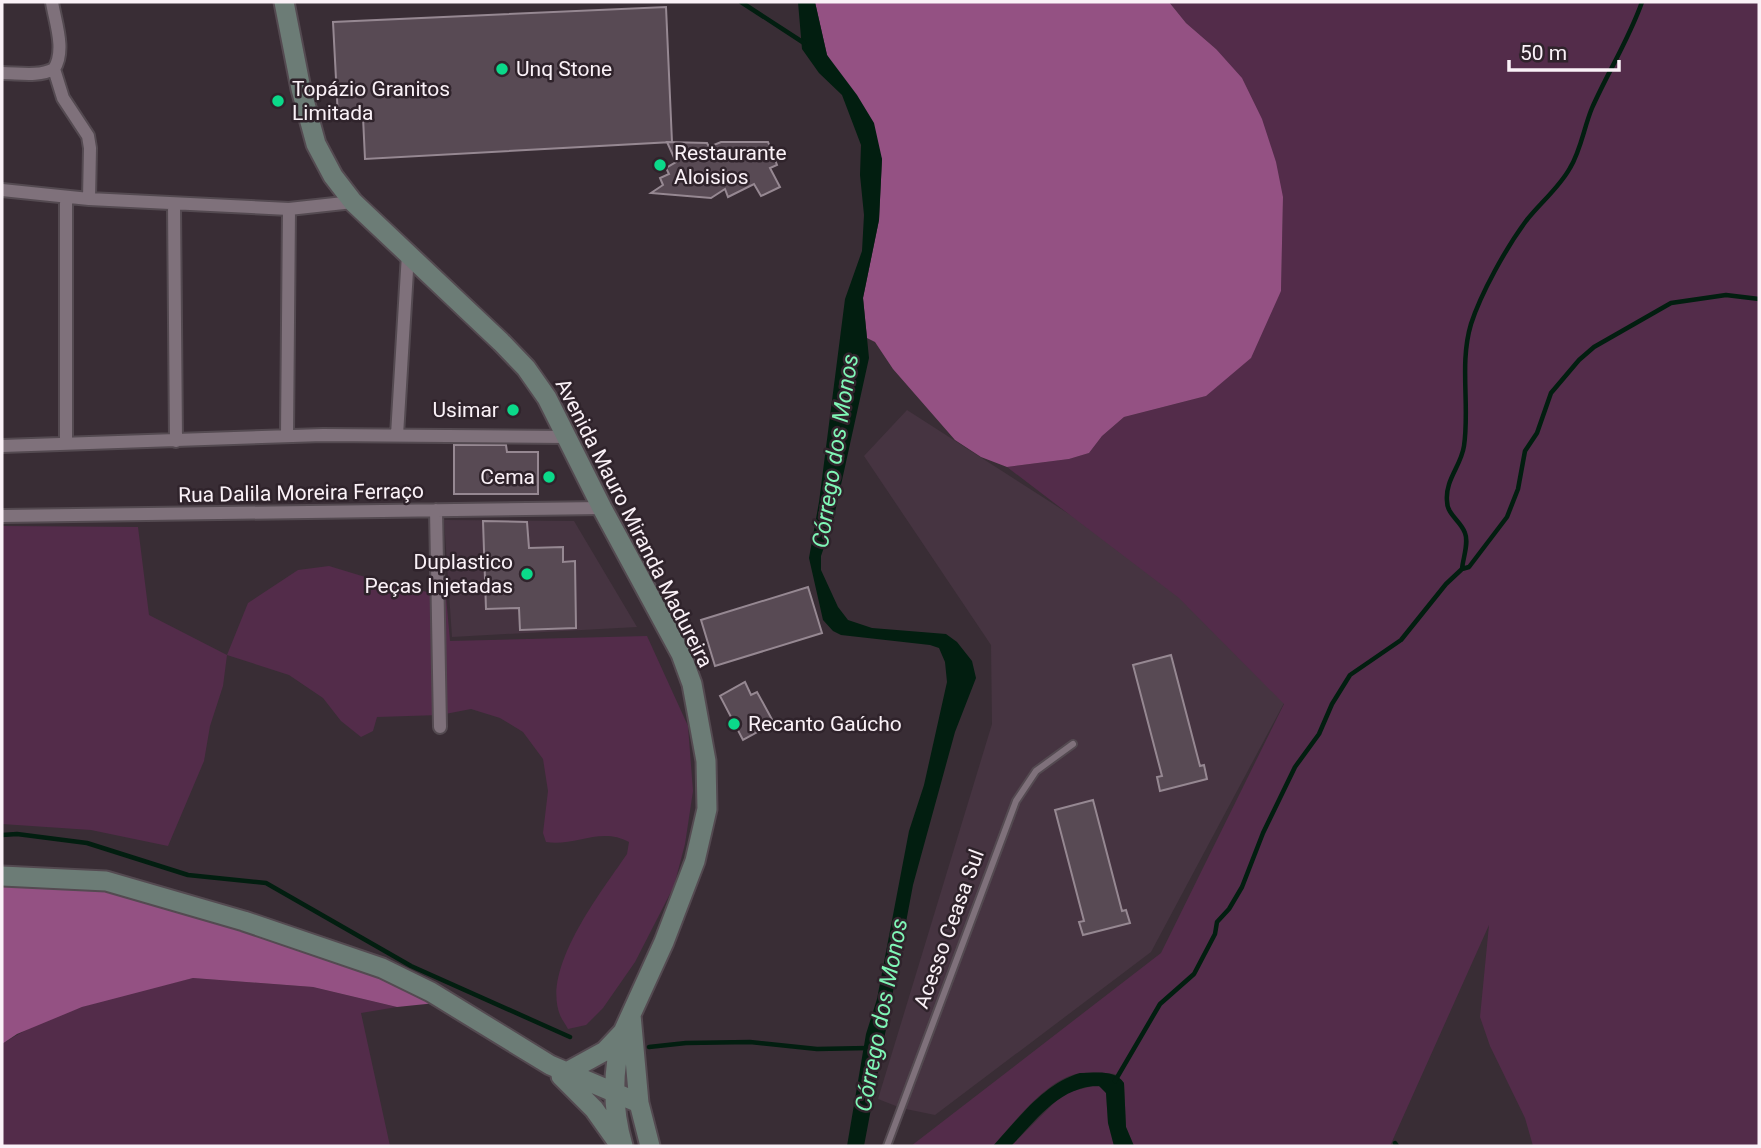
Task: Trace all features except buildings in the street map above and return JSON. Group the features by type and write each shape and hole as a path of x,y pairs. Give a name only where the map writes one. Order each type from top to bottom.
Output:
{"main road":[{"name":"Avenida Mauro Miranda Madureira","path":"284,2 301,89 316,144 333,176 353,202 526,368 547,398 568,437 602,508 681,654 692,684 706,761 707,809 695,861 664,942 618,1048 614,1107 621,1146"},
{"path":"2,876 72,877 106,881 244,921 382,968 431,992 558,1069 639,1103"},
{"name":"Avenida Mauro Miranda Madureira","path":"627,1023 639,1103 650,1146"},
{"path":"558,1069 605,1051 627,1023"},
{"path":"558,1069 594,1109 621,1146"}],"street":[{"path":"2,73 34,74 54,69 60,49 52,2"},
{"path":"54,69 63,98 88,136 89,200"},
{"path":"2,190 89,200 289,209 353,202"},
{"path":"66,198 66,443"},
{"path":"174,205 176,441"},
{"path":"287,436 289,209"},
{"path":"397,435 408,254"},
{"path":"2,446 287,436 568,437"},
{"name":"Rua Dalila Moreira Ferraço","path":"2,516 602,508"},
{"path":"436,510 440,727"}],"lane":[{"name":"Acesso Ceasa Sul","path":"887,1146 1016,801 1036,771 1073,744"}],"shaded area":[{"path":"815,2 1169,2 1186,23 1216,49 1242,78 1262,119 1276,162 1283,197 1281,291 1251,358 1206,396 1124,417 1102,436 1089,453 1069,459 1007,467 981,457 955,440 893,369 875,342 867,338 863,298 879,220 882,159 827,55"},
{"path":"1169,2 1759,2 1759,1146 1533,1146 1525,1118 1490,1046 1480,1017 1489,925 1390,1146 1134,1146 1126,1127 1124,1083 1115,1074 1081,1073 1069,1076 1044,1092 993,1146 911,1146 1161,953 1284,704 1179,598 1007,467 1069,459 1089,453 1102,436 1124,417 1206,396 1281,291 1283,197 1216,49 1186,23"},
{"path":"907,410 1189,591 1292,688 1151,952 935,1115 901,1108 878,1099 992,724 991,645 864,456"},
{"name":"Duplastico Peças Injetadas","path":"444,520 574,521 637,627 452,637"},
{"path":"2,526 138,527 149,615 227,655 223,686 210,726 204,761 168,846 91,830 2,824"},
{"path":"329,566 385,583 446,596 450,641 647,636 688,726 693,791 685,844 674,886 635,962 603,1008 586,1025 568,1029 560,1015 556,996 559,975 577,931 627,854 629,842 598,836 567,842 546,842 543,833 548,791 543,759 523,732 500,718 471,709 440,715 377,717 373,731 361,737 341,721 323,698 289,675 227,655 248,603 298,570"},
{"path":"2,882 46,882 138,895 343,964 425,996 436,1003 397,1007 313,987 193,978 82,1007 17,1034 2,1044"},
{"path":"193,978 313,987 397,1007 361,1013 390,1146 2,1146 2,1044 70,1011"},
{"path":"1093,1086 1102,1087 1106,1093 1108,1123 1114,1146 1011,1146 1061,1096"}],"water":[{"name":"Córrego dos Monos","path":"798,2 815,2 827,55 874,123 882,159 879,220 863,298 869,358 833,521 821,556 821,570 838,607 848,620 872,628 946,634 957,642 972,661 976,678 955,732 913,885 864,1146 847,1146 866,1034 877,999 909,831 924,785 947,682 945,662 939,648 841,635 833,631 823,620 809,558 819,502 845,299 862,251 864,215 860,175 861,145 842,95 819,73 802,49"},
{"path":"1080,1073 1110,1074 1124,1083 1126,1127 1134,1146 1114,1146 1108,1123 1106,1093 1099,1086 1072,1092 1060,1098 1011,1146 993,1146 1043,1094 1054,1085"}],"waterway":[{"path":"741,2 804,43"},
{"path":"1462,569 1466,537 1449,510 1447,493 1464,446 1465,370 1471,324 1510,244 1566,175 1574,161 1592,108 1642,2"},
{"path":"1115,1081 1160,1004 1194,974 1215,934 1217,922 1229,909 1242,887 1263,833 1295,767 1319,734 1332,704 1350,675 1401,640 1446,584 1462,569 1469,567 1507,517 1518,489 1525,451 1537,433 1551,393 1594,347 1671,303 1726,295 1759,299"},
{"path":"2,835 17,834 87,843 188,875 266,883 411,966 570,1037"},
{"name":"Córrego dos Monos","path":"649,1047 686,1043 750,1042 817,1049 868,1048"}],"place":[{"name":"Unq Stone","path":"502,69"},
{"name":"Topázio Granitos Limitada","path":"278,101"},
{"name":"Restaurante Aloisios","path":"660,165"},
{"name":"Usimar","path":"513,410"},
{"name":"Cema","path":"549,477"},
{"name":"Duplastico Peças Injetadas","path":"527,574"},
{"name":"Recanto Gaúcho","path":"734,724"}]}
